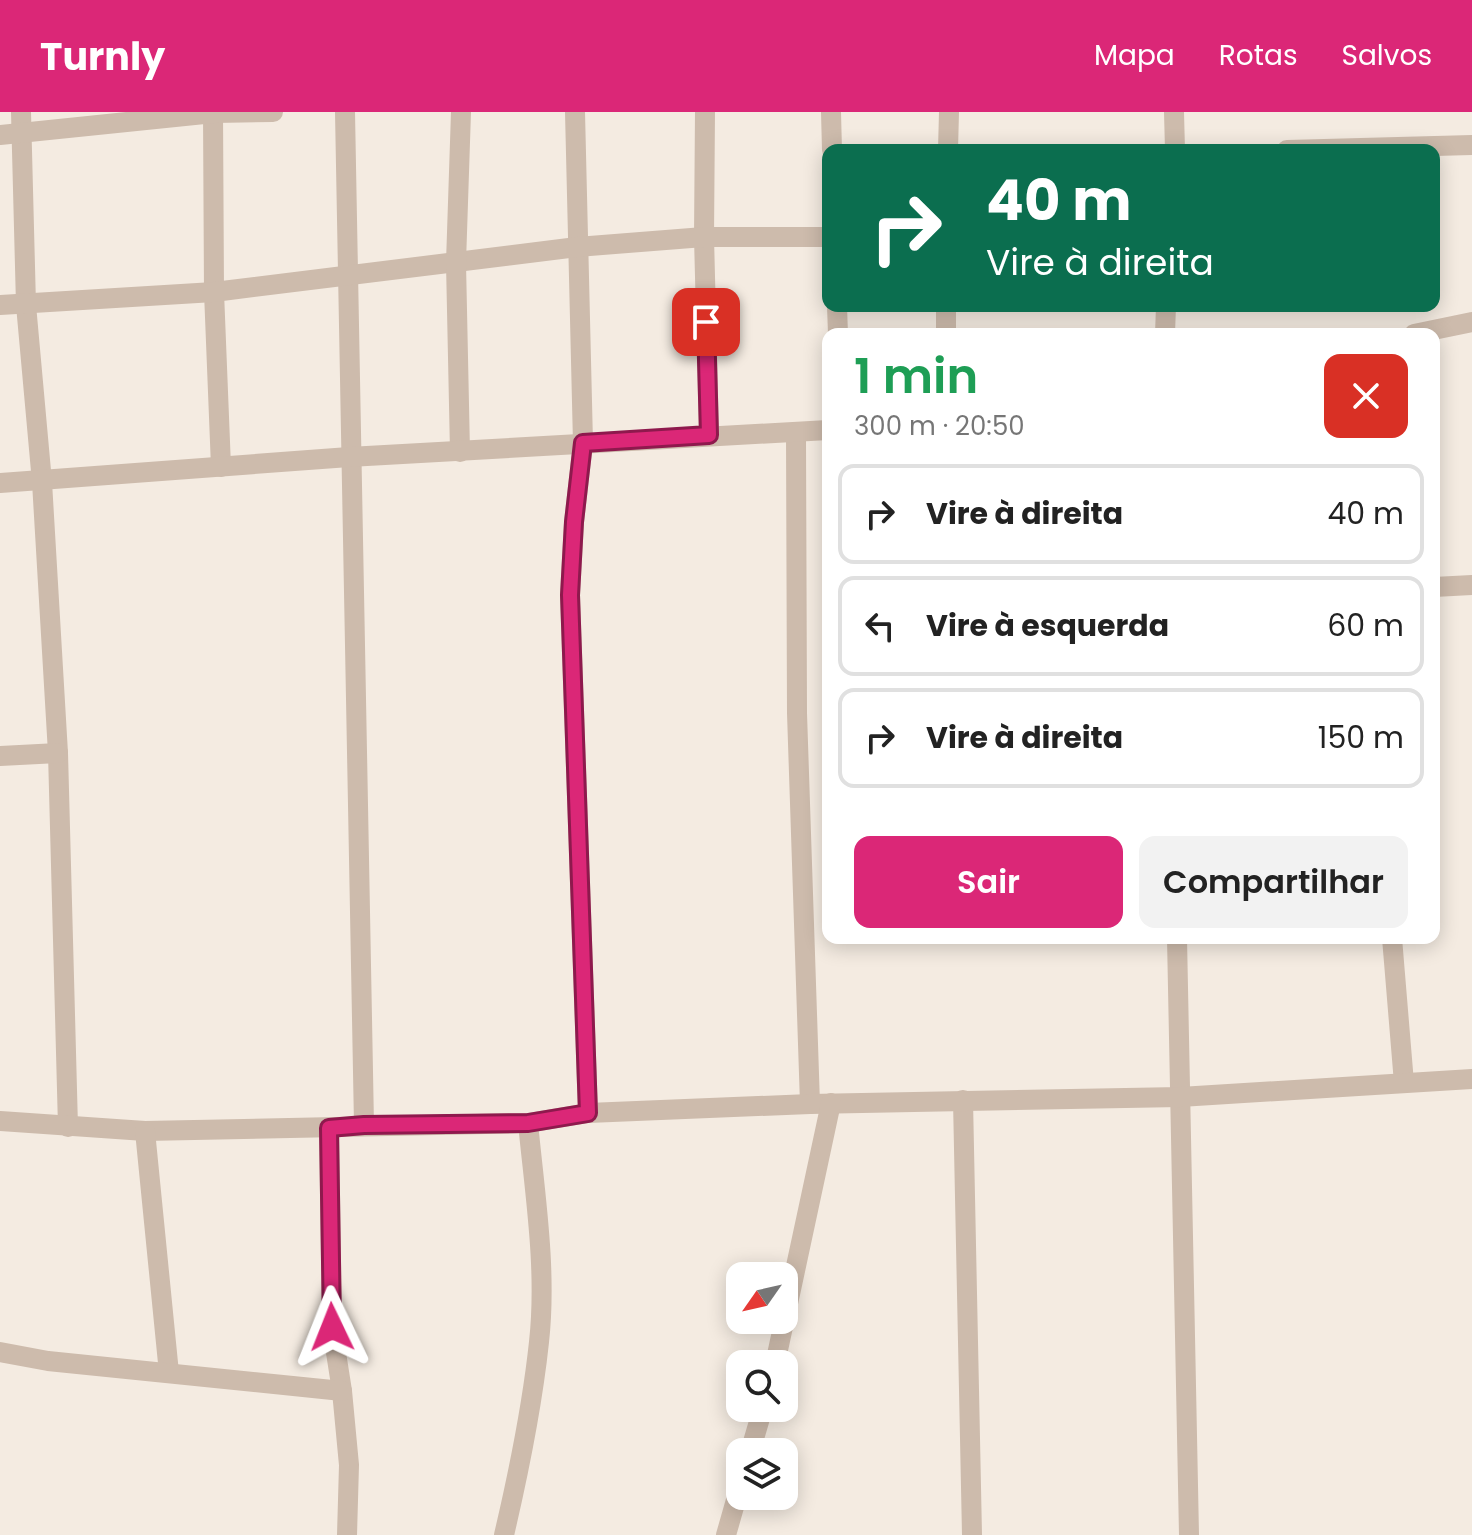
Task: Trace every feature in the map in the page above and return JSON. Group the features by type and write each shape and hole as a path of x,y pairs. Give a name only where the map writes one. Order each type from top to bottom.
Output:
{"street":[{"path":"0,135 21,122 273,112"},
{"path":"345,112 349,457 364,1125"},
{"path":"460,452 456,263 461,112"},
{"path":"575,112 583,443 570,595 588,1113"},
{"path":"705,112 704,237 709,435"},
{"path":"831,112 832,144"},
{"path":"948,144 949,112"},
{"path":"1174,112 1175,144"},
{"path":"214,113 214,292 221,467"},
{"path":"21,122 26,305 42,482 58,753 68,1127"},
{"path":"1440,146 1472,145"},
{"path":"0,305 214,292 577,247 704,237 822,237"},
{"path":"1440,329 1472,322"},
{"path":"0,483 349,457 822,431"},
{"path":"796,434 797,713 810,1104"},
{"path":"1440,587 1472,585"},
{"path":"0,756 58,753"},
{"path":"1177,944 1189,1535"},
{"path":"1392,944 1404,1083"},
{"path":"0,1121 145,1131 528,1123 588,1113 831,1103 1180,1097 1472,1079"},
{"path":"963,1100 972,1535"},
{"path":"778,1350 831,1103"},
{"path":"504,1535 525,1443 539,1340 540,1255 528,1123"},
{"path":"329,1128 332,1327 349,1465 347,1535"},
{"path":"145,1131 169,1373"},
{"path":"0,1352 48,1361 342,1391"},
{"path":"726,1535 733,1510"}],"route":[{"path":"332,1327 329,1128 528,1123 588,1113 570,595 583,443 709,435 706,322"}]}
